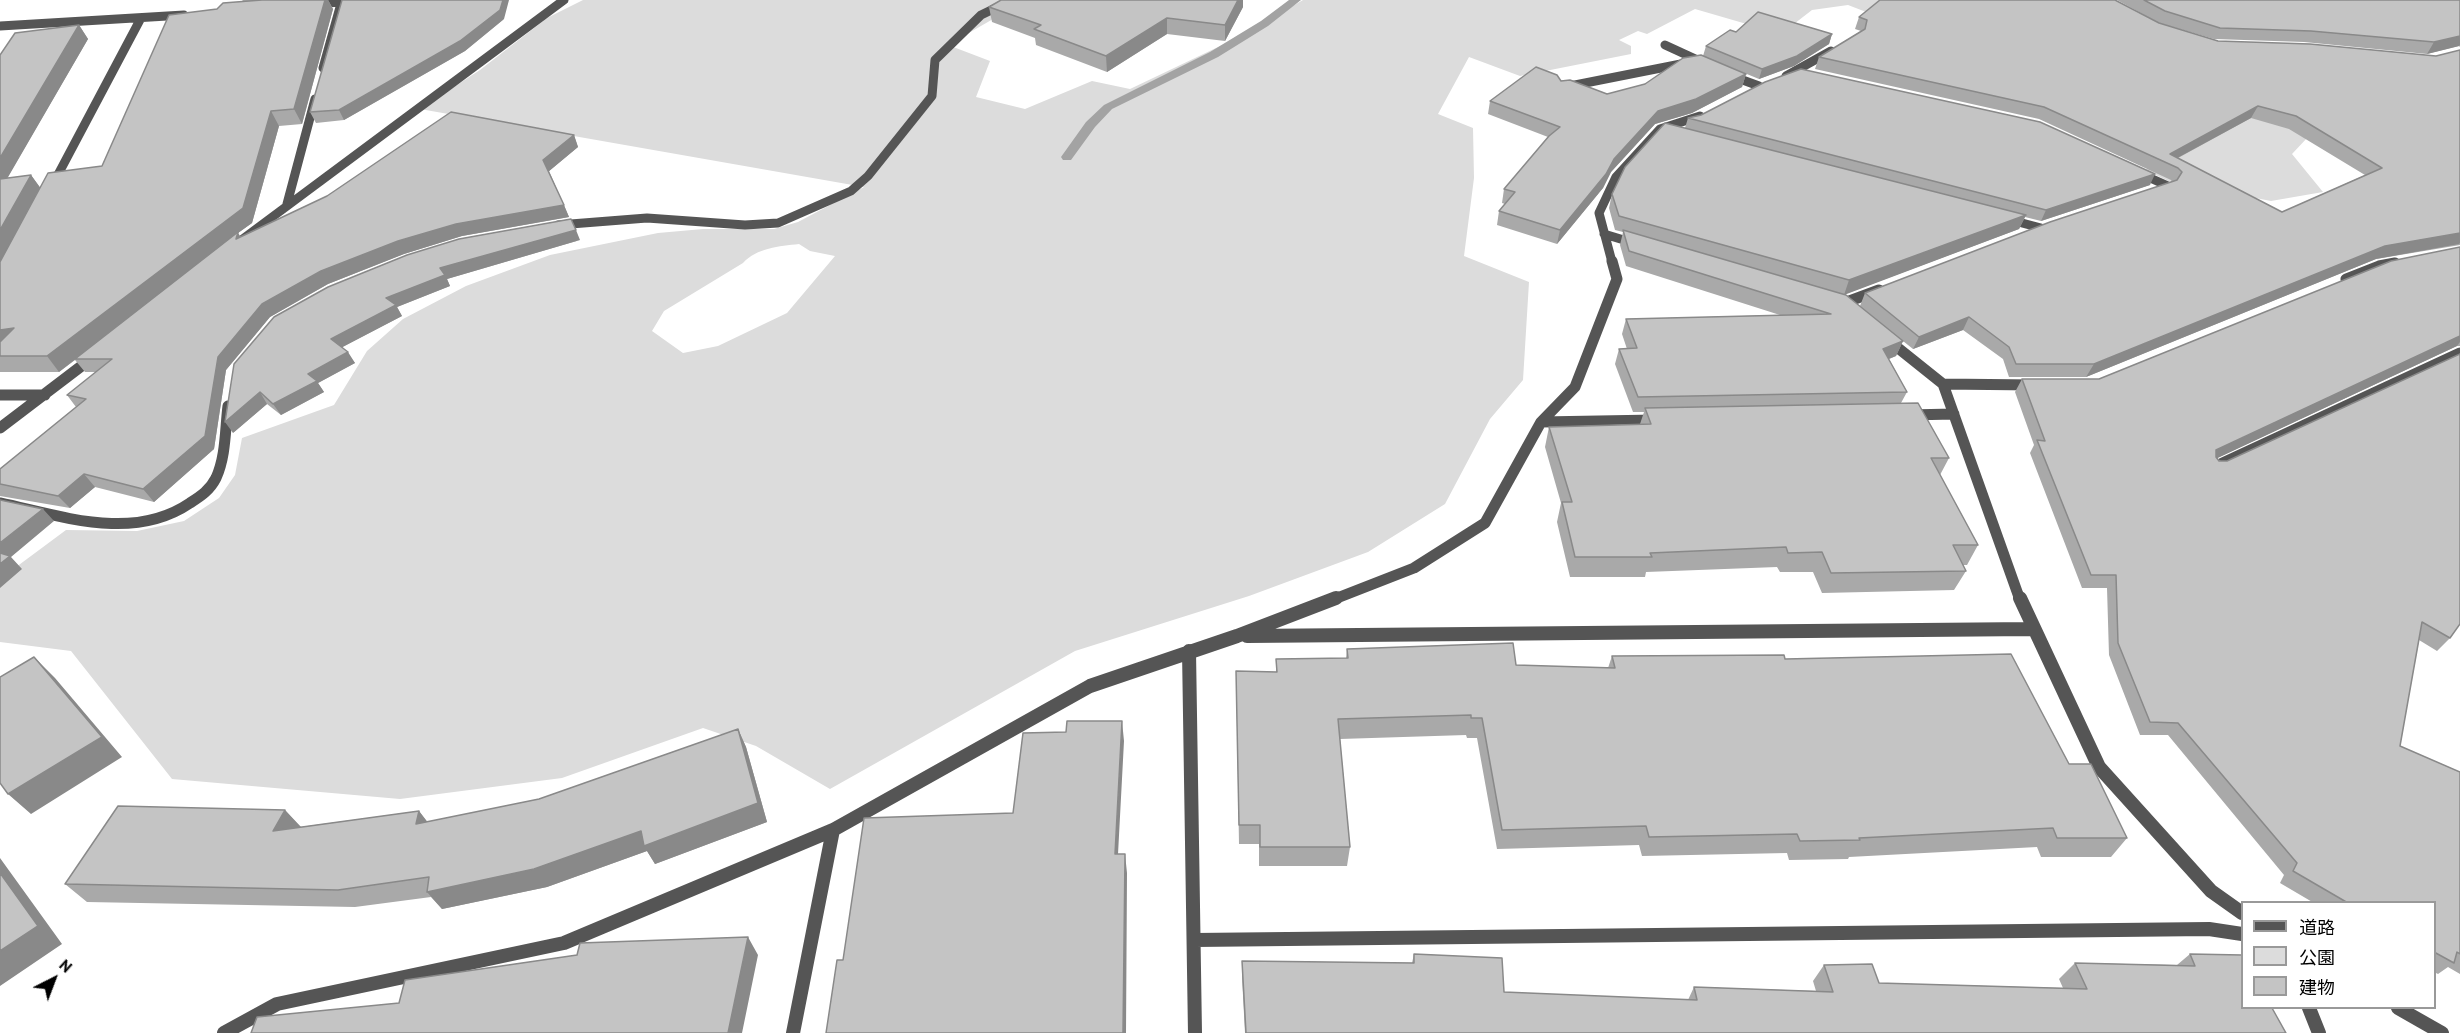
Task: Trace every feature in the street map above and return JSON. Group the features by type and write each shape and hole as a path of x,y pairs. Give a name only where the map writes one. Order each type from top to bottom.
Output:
{"street":[{"path":"550,226 585,221 648,218 746,225 778,223 851,191 868,176 932,96 935,60 981,15 1012,0"},
{"path":"309,5 341,1 320,81"},
{"path":"231,248 560,1"},
{"path":"0,26 197,14"},
{"path":"50,189 141,18"},
{"path":"1561,88 1703,63 1665,45"},
{"path":"1778,79 1797,72 1837,47"},
{"path":"1797,72 1808,74"},
{"path":"1723,73 1759,86"},
{"path":"1748,92 1768,83"},
{"path":"287,204 316,92"},
{"path":"224,1033 277,1004 564,943 833,830 1090,686 1237,636 1414,568 1485,523 1540,422 1575,387 1617,279 1599,213 1616,177 1660,129 1706,113"},
{"path":"1660,129 1683,135"},
{"path":"2128,167 2168,186 2157,189"},
{"path":"1995,216 2041,228"},
{"path":"2019,236 2052,225"},
{"path":"1604,234 1649,248"},
{"path":"2336,283 2379,266 2402,261"},
{"path":"1843,305 1888,286"},
{"path":"1880,333 1943,384 2032,629 2099,767 2211,891 2241,912"},
{"path":"0,428 101,351"},
{"path":"2214,467 2460,353"},
{"path":"1943,384 2044,385"},
{"path":"0,503 118,526 160,520 188,507 211,487 221,459 230,392"},
{"path":"0,395 45,395"},
{"path":"1895,415 1954,414"},
{"path":"1540,422 1670,419"},
{"path":"1237,636 2032,629"},
{"path":"1189,651 1195,1033"},
{"path":"793,1033 833,830"},
{"path":"1195,940 2209,929 2241,934"},
{"path":"2308,1009 2319,1033"},
{"path":"2400,1009 2442,1033"}],"green space":[{"path":"583,0 1026,0 948,45 990,61 976,97 1025,109 1092,81 1130,89 1239,37 1303,0 1923,0 2251,111 2324,120 2292,154 2323,192 2271,201 2168,181 2146,170 2165,160 1874,15 1848,5 1812,10 1781,34 1695,9 1647,34 1638,31 1619,40 1631,46 1631,54 1520,76 1469,57 1438,114 1473,128 1474,178 1464,256 1529,282 1523,380 1490,419 1445,504 1368,552 1249,596 1075,651 830,789 756,746 703,728 562,778 400,799 172,779 71,651 0,642 0,579 66,530 137,531 184,521 219,498 235,475 242,438 334,405 367,351 403,319 466,286 550,255 658,233 703,229 774,229 798,222 864,187 420,109 480,70 547,18","holes":["799,244 810,251 835,256 787,313 718,346 683,353 652,331 664,311 755,254 776,247"]}],"building":[{"path":"262,0 325,0 294,109 271,111 243,208 47,356 0,356 0,342 14,328 0,330 0,262 48,173 102,166 169,15 217,9 223,3"},
{"path":"342,0 503,0 500,10 460,41 339,110 310,112"},
{"path":"1001,0 1238,0 1225,25 1167,18 1106,56 1034,29 1041,25 989,7"},
{"path":"1880,0 2115,0 2159,23 2218,41 2310,44 2436,56 2460,50 2460,233 2385,246 2094,364 2016,364 2009,347 1969,317 1919,337 1865,293 2050,222 2177,180 2182,172 2178,168 2044,107 1819,57 1865,29 1867,20 1859,17","holes":["2258,106 2296,116 2382,168 2282,212 2170,154"]},
{"path":"2144,0 2460,0 2460,36 2434,42 2311,31 2220,28 2165,11"},
{"path":"1758,12 1832,34 1797,56 1762,69 1706,46 1730,30 1736,32"},
{"path":"79,25 0,158 0,55 15,33"},
{"path":"1701,55 1746,74 1696,99 1658,111 1614,159 1606,174 1560,230 1499,211 1515,192 1504,189 1549,136 1560,127 1490,101 1536,67 1557,75 1561,81 1570,80 1607,94 1645,84 1683,58"},
{"path":"1801,69 2040,122 2155,174 2046,210 1688,118 1701,115 1765,82"},
{"path":"451,112 574,135 543,160 564,205 456,224 398,241 321,271 262,304 218,357 205,436 143,489 84,474 58,496 0,484 0,469 86,399 67,395 112,359 75,359 238,232 236,239 327,196"},
{"path":"1665,123 2026,215 1849,280 1619,216 1612,194 1625,167"},
{"path":"31,175 0,230 0,179"},
{"path":"571,219 576,230 440,268 445,275 386,298 396,305 331,339 348,352 308,374 317,381 273,404 260,392 225,422 234,364 274,317 328,287 407,255 459,239"},
{"path":"1623,230 1846,295 1903,341 1883,349 1907,392 1638,397 1619,349 1637,348 1626,319 1831,314 1629,251"},
{"path":"2460,247 2460,336 2216,450 2216,457 2219,461 2227,461 2460,354 2460,624 2450,638 2422,622 2400,746 2460,772 2460,954 2457,952 2454,963 2436,953 2436,901 2345,901 2293,871 2297,863 2178,723 2150,722 2118,643 2116,575 2091,575 2037,440 2045,441 2022,379 2099,379 2391,261"},
{"path":"1918,403 1949,458 1931,458 1978,545 1953,545 1966,571 1831,573 1822,552 1788,553 1786,547 1650,553 1652,557 1575,557 1562,502 1572,502 1549,427 1651,424 1645,408"},
{"path":"0,500 43,509 0,543"},
{"path":"0,553 10,556 0,564"},
{"path":"1513,643 1516,665 1615,668 1612,656 1784,655 1785,659 2011,654 2069,764 2091,764 2127,838 2057,838 2053,828 1859,838 1860,840 1800,841 1797,834 1649,837 1646,826 1502,830 1482,718 1471,718 1471,715 1338,719 1350,847 1260,847 1260,825 1239,825 1236,671 1277,672 1276,659 1348,658 1347,649"},
{"path":"34,657 102,737 8,794 0,783 0,677"},
{"path":"1067,721 1122,721 1115,854 1125,854 1123,1033 826,1033 837,960 843,960 864,818 1013,813 1023,733 1066,732"},
{"path":"738,729 758,803 644,846 641,831 534,869 427,892 429,877 338,890 65,884 118,806 285,810 273,831 419,811 416,824 539,799"},
{"path":"0,873 38,926 0,951"},
{"path":"748,937 728,1033 251,1033 257,1017 399,1003 405,980 577,955 580,943"},
{"path":"1414,954 1502,958 1504,992 1697,1000 1694,987 1833,992 1824,965 1872,964 1879,983 2087,989 2075,963 2195,966 2190,954 2241,955 2241,1009 2273,1009 2286,1033 1246,1033 1242,961 1414,963"}],"waterway":[{"path":"1067,157 1090,124 1108,107 1214,54 1248,34 1296,0"}]}
